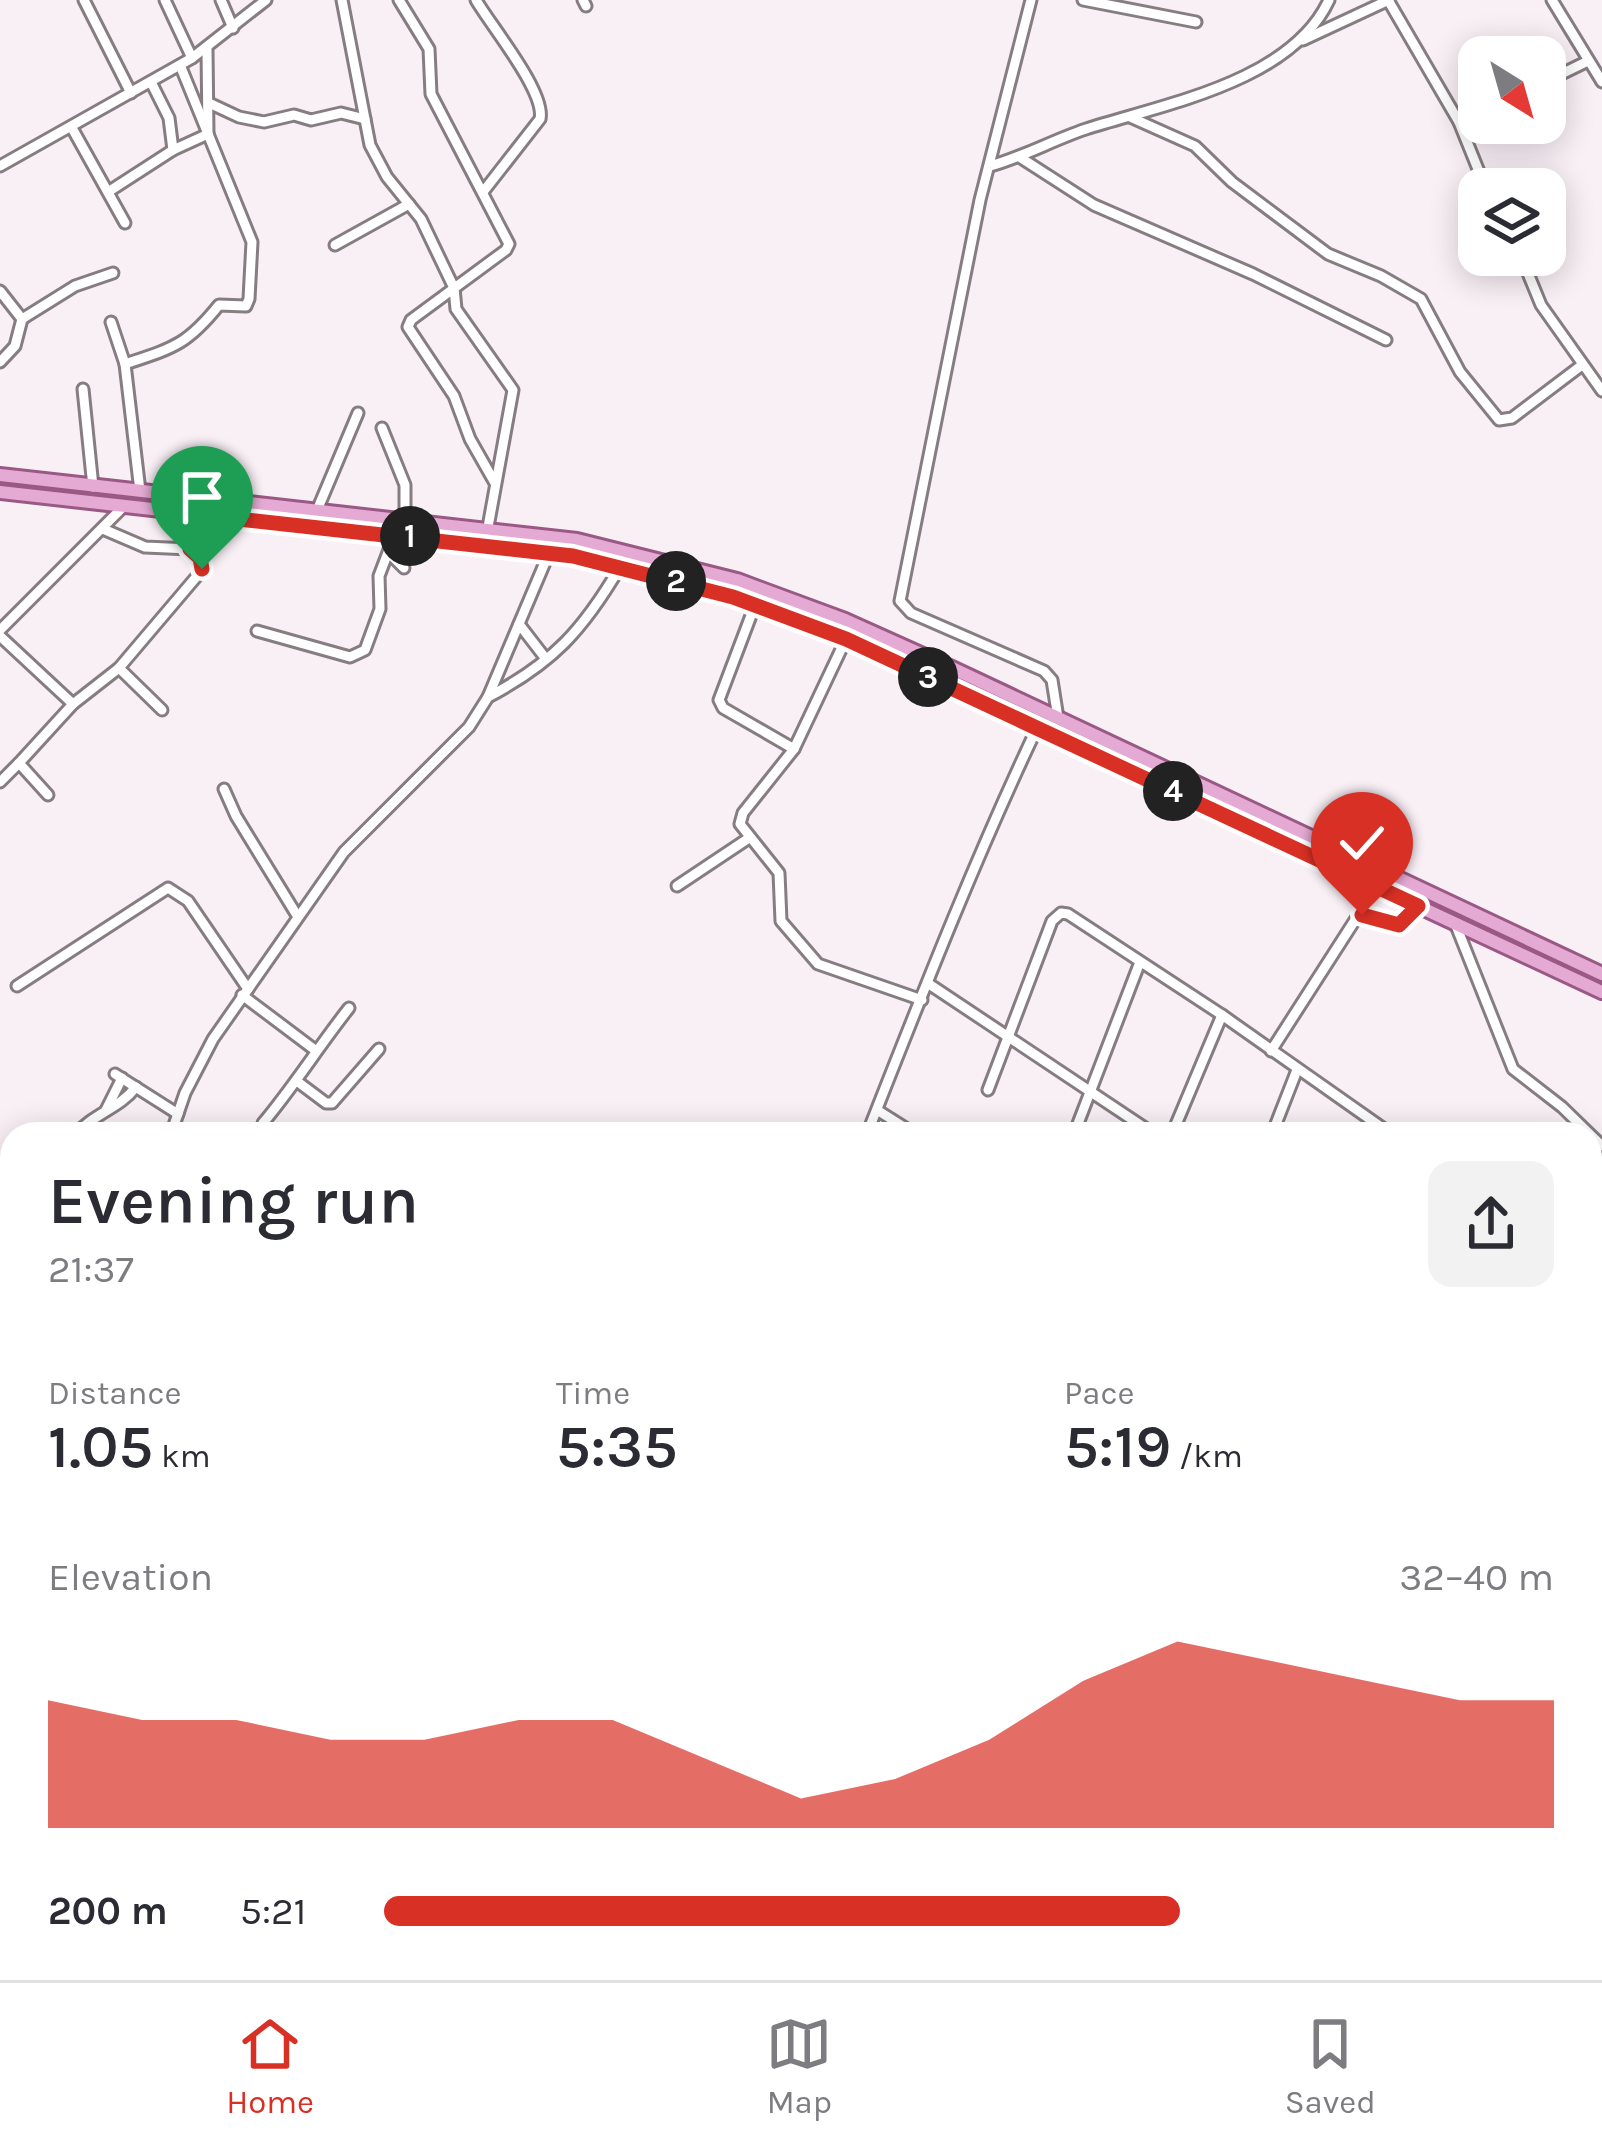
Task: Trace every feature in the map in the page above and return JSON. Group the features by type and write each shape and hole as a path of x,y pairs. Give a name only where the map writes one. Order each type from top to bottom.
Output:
{"main road":[{"path":"1,472 93,487 488,527 610,547 737,580 845,620 1602,974"},
{"path":"0,492 549,553 620,567 755,605 846,639 1602,992"},
{"path":"292,523 294,506"}],"street":[{"path":"83,0 131,93"},
{"path":"165,0 192,58"},
{"path":"220,0 233,28"},
{"path":"0,166 192,58 266,0"},
{"path":"342,0 364,119 378,163 421,219 454,288 456,309 513,389 488,527"},
{"path":"399,0 429,49 431,94 508,247 408,327 454,396 470,439 495,483"},
{"path":"1031,0 990,166 900,601 911,613 1044,670 1052,680 1058,718"},
{"path":"1083,0 1196,22"},
{"path":"1311,0 1323,12"},
{"path":"1298,42 1328,0"},
{"path":"990,166 1021,158 1085,129 1184,100 1248,73 1298,42 1388,0 1458,119"},
{"path":"1552,0 1602,82"},
{"path":"479,1 542,110 484,192"},
{"path":"206,49 208,134"},
{"path":"1566,72 1588,61"},
{"path":"124,364 184,341 200,330 219,304 246,306 249,299 252,242 180,65"},
{"path":"151,82 169,118 173,150"},
{"path":"209,103 239,118 264,122 341,113 364,119"},
{"path":"1130,117 1195,146 1232,182 1328,254 1421,299 1467,383 1498,420 1512,418 1582,365"},
{"path":"72,128 125,223"},
{"path":"108,192 173,150 208,134"},
{"path":"1021,158 1094,205 1253,274 1386,340"},
{"path":"335,245 409,203"},
{"path":"0,362 15,346 22,319 74,286 113,273"},
{"path":"1526,276 1541,305 1602,391"},
{"path":"0,291 22,319"},
{"path":"110,322 124,364 140,491"},
{"path":"83,389 93,487"},
{"path":"318,508 358,413"},
{"path":"382,428 405,485 405,518"},
{"path":"73,704 0,633 124,506"},
{"path":"190,549 202,515"},
{"path":"0,782 73,704 118,668 201,573 202,564 190,549 145,547 103,530"},
{"path":"257,631 350,657 365,650 380,609 379,576 394,534"},
{"path":"389,553 404,568"},
{"path":"175,1122 204,1057 344,852 466,730 488,698 549,553"},
{"path":"488,698 574,637 620,567"},
{"path":"755,605 718,700 723,708 794,749"},
{"path":"519,624 546,659"},
{"path":"846,639 794,749 743,813 740,824 778,873 781,921 818,964 922,1000"},
{"path":"118,668 162,710"},
{"path":"872,1122 964,885 1037,728"},
{"path":"19,763 48,795"},
{"path":"224,789 298,917"},
{"path":"677,886 749,838"},
{"path":"17,986 168,888 188,901 245,992 315,1050"},
{"path":"1271,1051 1357,917 1367,915 1399,925 1418,906"},
{"path":"988,1090 1055,916 1067,914 1373,1122"},
{"path":"1455,923 1514,1070 1578,1122"},
{"path":"1079,1122 1140,962"},
{"path":"929,984 1137,1122"},
{"path":"265,1122 350,1008"},
{"path":"1177,1122 1222,1015"},
{"path":"298,1082 332,1103 379,1049"},
{"path":"1277,1122 1297,1070"},
{"path":"106,1110 119,1076 178,1114"},
{"path":"87,1122 122,1103 136,1088"},
{"path":"877,1110 896,1122"}],"route":[{"path":"202,569 200,558 190,549 202,515 573,556 733,597 846,639 1418,906 1399,925 1362,915"}]}
